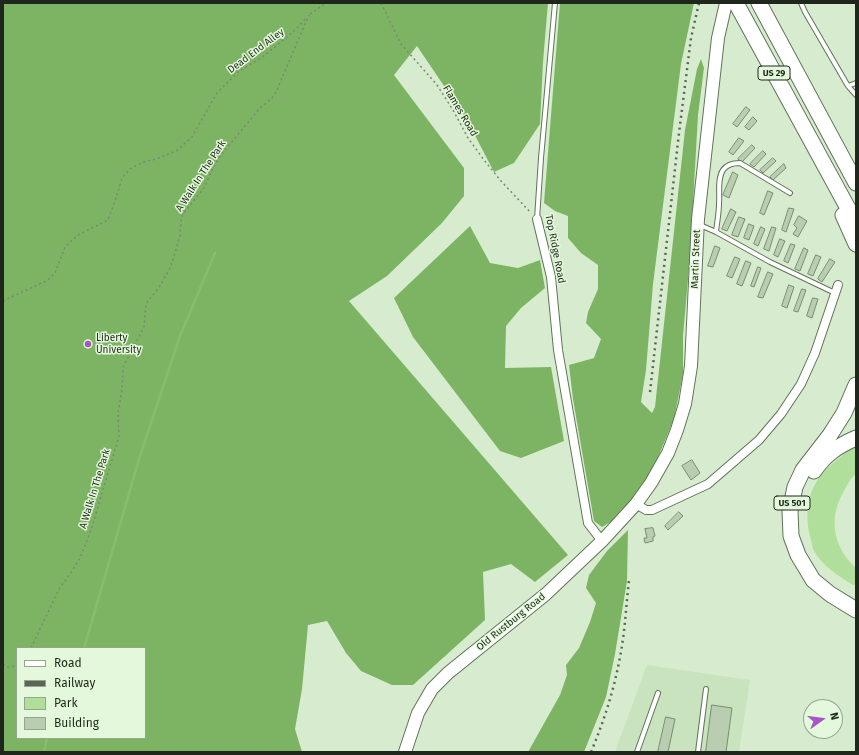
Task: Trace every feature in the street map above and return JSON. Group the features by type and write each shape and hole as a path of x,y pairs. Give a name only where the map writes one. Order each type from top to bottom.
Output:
{"highway":[{"name":"US 29","path":"736,3 856,223"},
{"name":"US 29","path":"759,3 856,183"},
{"path":"814,104 856,172"},
{"path":"804,130 856,244"},
{"name":"US 501","path":"856,385 844,413 830,435 803,470 794,487 790,511 791,536 798,555 813,580 830,594 856,610"},
{"path":"856,438 836,447 818,464 807,482 800,502 799,525 804,549 816,568 829,583 856,598"}],"street":[{"name":"Martin Street","path":"636,504 651,483 668,453 685,404 691,366 697,224 718,38 726,3"},
{"name":"Top Ridge Road","path":"537,219 551,277 558,350 588,523 602,541"},
{"path":"636,504 646,510 652,510 708,484 759,440 781,414 801,384 820,338 836,289"},
{"name":"Old Rustburg Road","path":"405,752 421,707 432,689 443,678 546,594 602,541 636,504"}],"lane":[{"name":"Top Ridge Road","path":"537,219 555,3"},
{"path":"801,3 848,86 856,95"},
{"path":"848,86 856,83"},
{"path":"716,232 720,177 723,170 727,166 733,163 740,163 790,193"},
{"path":"697,224 716,232 770,262 836,289"},
{"path":"698,752 706,690"},
{"path":"637,752 658,693"}],"path":[{"name":"Dead End Alley","path":"3,301 48,280 55,273 65,247 78,235 108,220 122,178 130,169 143,162 176,152 192,137 217,93 238,72 264,56 294,31 309,15 326,3"},
{"name":"Flames Road","path":"381,3 401,44 437,85 468,138 484,160 516,198 537,219"},
{"name":"A Walk In The Park","path":"31,647 59,589 80,558 91,530 119,436 118,413 124,367 144,327 146,304 160,286 171,266 180,236 183,214 204,188 221,155 260,108 272,98 276,92 309,15"},
{"path":"3,664 8,666 16,666"}],"shaded area":[{"path":"647,665 750,680 739,752 615,752"}],"green space":[{"path":"3,3 548,3 540,124 514,163 494,172 467,120 417,46 394,75 464,168 464,196 442,223 387,276 349,301 568,555 535,582 511,564 483,572 485,620 413,685 392,685 361,671 346,653 327,621 308,625 302,689 295,729 302,752 3,752"},
{"path":"560,3 694,3 681,64 653,284 646,370 641,402 652,413 655,407 685,130 697,69 701,59 704,68 698,115 690,256 683,336 683,374 674,419 658,457 639,492 630,505 622,509 612,521 602,527 594,521 573,399 569,365 594,358 601,339 586,323 588,312 598,289 598,265 581,253 568,238 568,216 555,211 544,203"},
{"path":"470,226 490,263 518,268 540,260 545,288 521,308 506,326 505,368 551,367 564,441 521,458 500,451 413,337 394,298"},
{"path":"856,446 856,474 848,483 840,500 836,510 835,520 837,541 848,559 856,568 856,585 853,585 826,566 814,551 807,516 811,492 819,478 836,460"},
{"path":"628,530 627,581 615,654 606,697 584,752 528,752 560,695 567,675 566,665 579,648 590,622 596,603 586,588 589,575 607,551"}],"building":[{"path":"746,107 750,110 737,127 733,124"},
{"path":"753,117 757,121 749,130 745,127"},
{"path":"739,138 744,141 733,155 729,152"},
{"path":"752,145 755,148 742,162 738,159"},
{"path":"763,151 766,154 754,167 750,164"},
{"path":"773,158 776,161 763,173 760,170"},
{"path":"784,164 786,168 773,180 770,177"},
{"path":"733,172 738,175 729,198 723,195"},
{"path":"768,191 773,193 764,215 760,213"},
{"path":"789,208 794,209 786,232 782,230"},
{"path":"731,209 736,212 727,231 722,229"},
{"path":"799,216 807,221 798,237 793,234 797,228 794,225"},
{"path":"739,217 745,219 738,237 732,235"},
{"path":"749,224 754,226 749,240 744,238"},
{"path":"761,227 765,229 758,246 754,244"},
{"path":"772,227 776,228 769,251 764,249"},
{"path":"780,239 785,241 778,257 774,255"},
{"path":"791,244 795,245 788,263 784,261"},
{"path":"715,246 720,248 713,267 708,266"},
{"path":"804,248 808,250 800,271 795,269"},
{"path":"816,255 821,257 813,276 808,274"},
{"path":"735,257 740,259 732,278 727,276"},
{"path":"830,259 835,262 822,282 818,279"},
{"path":"746,261 751,263 742,286 737,284"},
{"path":"758,267 761,268 754,287 751,286"},
{"path":"768,272 773,274 763,298 758,297"},
{"path":"789,285 794,287 787,308 782,306"},
{"path":"802,289 806,290 798,312 794,311"},
{"path":"813,298 818,299 812,318 807,316"},
{"path":"692,460 700,473 691,480 682,466"},
{"path":"679,512 683,516 668,530 665,526"},
{"path":"653,528 655,536 653,537 653,541 645,543 644,538 647,538 645,529"},
{"path":"712,705 732,708 726,752 706,752"},
{"path":"666,717 675,719 668,752 658,752"}],"waterway":[{"path":"84,647 140,456 180,336 215,253"},
{"path":"44,752 47,739"}],"railway":[{"path":"650,392 679,133 691,38 699,3"},
{"path":"591,752 608,705 618,669 629,580"}],"place":[{"name":"Liberty University","path":"88,344"}]}
